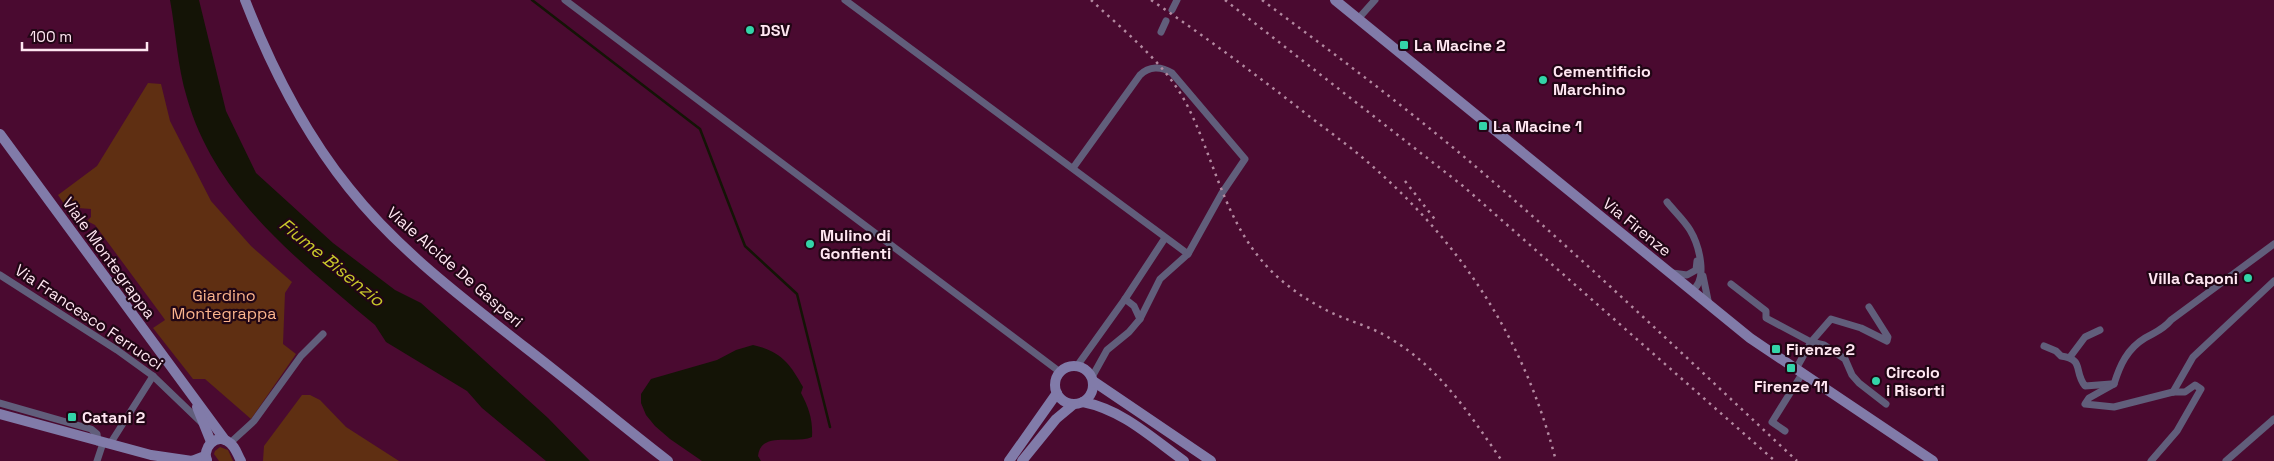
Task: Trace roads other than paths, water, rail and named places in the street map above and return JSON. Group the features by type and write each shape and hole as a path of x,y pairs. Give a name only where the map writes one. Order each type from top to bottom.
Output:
{"street":[{"name":"Viale Alcide De Gasperi","path":"245,0 264,50 286,92 348,188 385,230 482,313 668,461"},
{"path":"565,0 1060,372"},
{"path":"846,0 1188,254"},
{"path":"1172,10 1177,0"},
{"name":"Via Firenze","path":"1335,0 1709,305 1799,371 1933,461"},
{"path":"1358,19 1375,0"},
{"path":"1160,32 1166,21"},
{"path":"1022,461 1056,420 1092,393 1092,379 1107,350 1129,332 1140,319 1160,279 1188,254 1222,193 1245,159 1176,77 1167,69 1161,68 1146,70 1140,75 1073,168"},
{"name":"Viale Montegrappa","path":"0,134 194,400"},
{"path":"1667,202 1690,230 1697,251 1699,272 1709,305"},
{"path":"1077,366 1126,300 1165,238"},
{"path":"2151,461 2177,431 2201,389 2197,385 2185,392 2173,392 2114,407 2085,404 2090,398 2114,384 2125,354 2143,339 2164,328 2171,320 2274,244"},
{"path":"1665,270 1676,276 1699,272"},
{"path":"1691,291 1699,272"},
{"name":"Via Francesco Ferrucci","path":"0,275 117,350 153,376 204,426"},
{"path":"2173,392 2193,357 2274,281"},
{"path":"1731,284 1766,311 1766,318 1811,342 1824,345 1845,359 1852,376 1886,404"},
{"path":"1126,300 1134,306 1140,319"},
{"path":"1785,431 1772,422 1799,371 1811,342 1831,319 1862,328 1887,341 1888,336 1869,307"},
{"path":"2070,357 2085,337 2100,330"},
{"path":"211,442 228,441 254,421 302,356 323,334"},
{"path":"2044,346 2056,351 2061,356 2070,357 2076,361 2080,380 2085,386 2114,384"},
{"path":"1184,461 1120,414 1101,406 1064,401 1057,393 1055,382 1060,372 1065,368 1077,366 1083,368 1092,379 1211,461"},
{"path":"97,461 104,443 153,376"},
{"path":"1009,461 1057,393"},
{"path":"0,414 151,455 192,460 206,458 211,442 194,400"},
{"path":"194,400 228,441 241,461"},
{"path":"0,403 91,429 104,443"},
{"path":"2226,461 2274,419"},
{"path":"151,455 162,461"}],"water":[{"name":"Fiume Bisenzio","path":"170,0 199,0 226,111 256,173 333,243 395,290 421,303 548,418 590,461 546,461 482,408 467,391 386,342 375,325 263,225 218,166 200,134 184,86"},
{"path":"753,345 777,355 794,371 803,387 801,393 810,414 812,437 765,443 760,448 758,456 761,461 702,461 670,439 646,415 641,403 641,394 651,379 717,360 736,350"}],"waterway":[{"path":"532,0 700,129 745,246 797,294 830,427"}],"railway":[{"path":"1091,0 1143,48 1177,88 1195,123 1228,205 1249,244 1263,262 1284,283 1309,300 1334,314 1383,334 1425,364 1466,410 1502,461"},
{"path":"1151,0 1227,53 1363,158 1430,223 1484,294 1506,333 1526,373 1556,461"},
{"path":"1225,0 1463,186 1775,461"},
{"path":"1262,0 1346,63 1482,172 1602,279 1797,461"},
{"path":"1405,181 1437,222"}],"place":[{"name":"DSV","path":"750,30"},
{"name":"La Macine 2","path":"1404,45"},
{"name":"Cementificio Marchino","path":"1543,80"},
{"name":"La Macine 1","path":"1483,126"},
{"name":"Mulino di Gonfienti","path":"810,244"},
{"name":"Villa Caponi","path":"2248,278"},
{"name":"Firenze 2","path":"1776,349"},
{"name":"Firenze 11","path":"1791,368"},
{"name":"Circolo i Risorti","path":"1876,381"},
{"name":"Catani 2","path":"72,417"}],"park label":[{"name":"Giardino Montegrappa","path":"224,304"}]}
